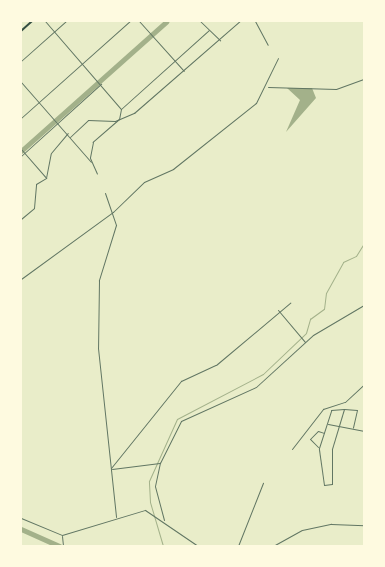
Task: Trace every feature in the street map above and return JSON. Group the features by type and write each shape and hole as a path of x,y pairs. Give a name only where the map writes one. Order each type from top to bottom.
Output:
{"highway":[{"path":"21,31 32,21"}],"street":[{"path":"45,21 98,80 120,109 120,120"},
{"path":"21,61 66,21"},
{"path":"21,118 130,21"},
{"path":"139,21 184,72"},
{"path":"200,21 221,40"},
{"path":"92,163 93,142 184,72 240,21"},
{"path":"255,21 268,45"},
{"path":"120,109 209,30"},
{"path":"21,279 112,212 144,182 173,169 256,104 266,88 278,58"},
{"path":"266,88 336,89 364,79"},
{"path":"21,82 57,123 68,132 92,163 97,174"},
{"path":"21,156 101,84"},
{"path":"70,137 88,120 120,120"},
{"path":"22,218 36,203 36,184 46,178 52,153 68,132"},
{"path":"21,149 46,178"},
{"path":"105,193 116,225 98,292 98,348 116,517"},
{"path":"21,213 22,218"},
{"path":"111,469 181,381 223,360 278,310 290,303"},
{"path":"164,520 154,495 160,463 185,418 213,410 256,388 305,342 364,305"},
{"path":"278,310 305,342"},
{"path":"292,449 322,409 346,402 364,384"},
{"path":"344,409 332,450 332,484 324,485 320,476 319,448 331,410 344,409 357,410 352,429"},
{"path":"327,424 364,431"},
{"path":"319,448 310,439 318,431 325,433"},
{"path":"111,469 160,463"},
{"path":"238,546 264,483"},
{"path":"21,518 62,535 116,517 145,510 164,520 198,546"},
{"path":"273,546 302,530 331,524 364,525"},
{"path":"62,535 63,546"}],"shaded area":[{"path":"287,88 312,88 316,98 286,132 300,100"}],"waterway":[{"path":"21,151 167,21"},
{"path":"163,546 150,502 149,481 177,419 263,374 306,333 310,319 324,309 326,293 343,262 356,256 364,243"},
{"path":"21,529 59,546"}]}
